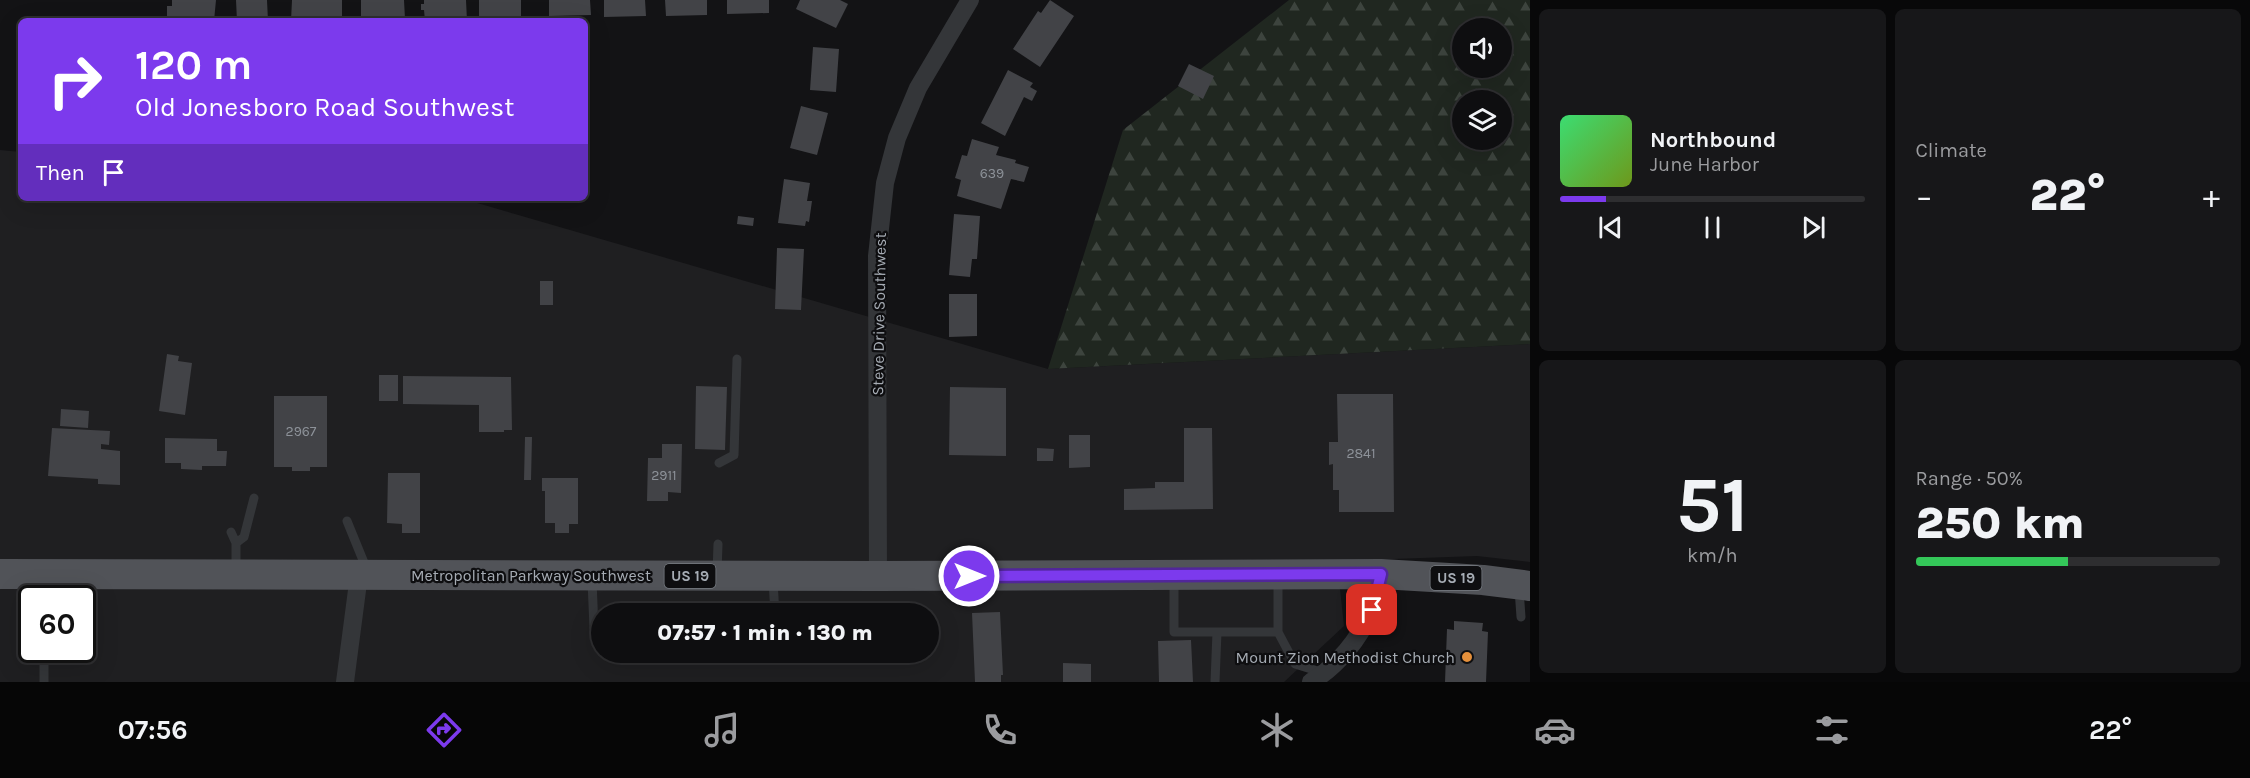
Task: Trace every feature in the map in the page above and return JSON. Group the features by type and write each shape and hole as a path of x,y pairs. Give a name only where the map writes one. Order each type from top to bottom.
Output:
{"main road":[{"name":"Metropolitan Parkway Southwest","path":"0,574 42,585"},
{"name":"Metropolitan Parkway Southwest","path":"63,585 236,575 1381,574 1484,580 1525,586"}],"street":[{"name":"Steve Drive Southwest","path":"878,576 877,256 885,183 897,138 918,88 970,0"},
{"path":"1318,678 1352,645 1372,610 1381,574"},
{"path":"345,682 364,575"}],"lane":[{"path":"719,463 734,455 737,359"},
{"path":"236,543 244,537 254,498"},
{"path":"347,521 364,575"},
{"path":"231,531 236,543 236,575"},
{"path":"717,576 718,544"},
{"path":"592,575 593,603"},
{"path":"1174,575 1174,632 1278,632"},
{"path":"1278,575 1278,632 1295,664 1318,678"},
{"path":"773,576 774,603"},
{"path":"1521,617 1525,586"},
{"path":"1215,682 1217,632"},
{"path":"44,663 44,682"}],"shaded area":[{"path":"0,150 18,152 18,201 470,201 1048,369 1530,344 1530,562 1477,556 1337,561 1344,626 1284,682 0,682"}],"green space":[{"path":"1289,0 1530,0 1530,344 1048,369 1123,130"}],"building":[{"path":"172,0 216,0 214,18 167,18 167,6 172,6"},
{"path":"236,0 267,0 268,18 237,18"},
{"path":"292,0 342,0 342,18 291,18"},
{"path":"361,0 404,0 405,18 361,18"},
{"path":"424,0 466,0 467,18 425,18 424,10 421,10 421,4 424,4"},
{"path":"479,0 521,0 521,18 479,18"},
{"path":"549,0 590,0 591,15 549,16"},
{"path":"604,0 645,0 646,16 604,17"},
{"path":"665,0 707,0 707,15 666,16"},
{"path":"727,0 769,0 769,13 727,14"},
{"path":"800,0 840,0 848,4 836,28 796,9"},
{"path":"1050,0 1074,16 1040,67 1013,49 1038,11 1041,13"},
{"path":"813,47 839,49 836,92 810,90"},
{"path":"1189,64 1214,76 1203,99 1178,86"},
{"path":"1008,70 1033,83 1030,87 1037,91 1032,101 1024,97 1005,136 981,123"},
{"path":"801,106 828,113 817,155 790,148"},
{"path":"972,139 999,147 996,155 1016,160 1015,163 1029,167 1024,182 1011,179 1001,209 957,196 961,180 955,178 962,155 967,156"},
{"path":"784,179 810,183 807,201 812,201 809,222 806,221 805,226 778,223"},
{"path":"954,214 980,216 977,259 972,259 970,277 949,275"},
{"path":"738,216 754,218 753,226 737,224"},
{"path":"777,248 804,249 801,310 775,309"},
{"path":"540,281 553,281 553,305 540,305"},
{"path":"949,294 977,294 977,336 949,337"},
{"path":"167,354 179,356 178,361 192,363 185,415 159,411"},
{"path":"379,375 398,375 398,401 379,401"},
{"path":"403,376 511,377 512,430 479,432 479,405 403,404"},
{"path":"696,386 727,387 725,450 695,449"},
{"path":"950,387 1006,388 1006,456 949,455"},
{"path":"1337,394 1393,394 1394,512 1339,512 1339,490 1333,490 1333,464 1329,465 1329,442 1338,442"},
{"path":"274,396 327,396 327,467 310,467 310,471 292,471 292,467 274,467"},
{"path":"61,409 89,411 88,428 60,426"},
{"path":"52,428 110,431 109,445 101,444 101,449 120,451 120,485 98,484 98,479 48,476"},
{"path":"1184,428 1212,428 1213,509 1124,510 1124,489 1155,488 1155,482 1184,482"},
{"path":"1069,435 1090,435 1090,467 1069,468"},
{"path":"525,437 532,437 531,480 524,480"},
{"path":"165,438 217,439 217,451 227,451 226,466 202,466 202,470 181,469 181,463 165,463"},
{"path":"662,444 682,444 681,493 668,492 668,501 647,501 648,458 662,458"},
{"path":"1037,448 1054,449 1053,461 1037,461"},
{"path":"388,473 420,473 420,533 402,533 402,524 387,523"},
{"path":"542,478 578,478 578,524 569,524 569,533 555,533 555,523 545,523 545,491 542,491"},
{"path":"1000,612 1003,675 1001,675 1001,682 975,682 972,613"},
{"name":"Mount Zion Methodist Church","path":"1454,621 1483,623 1482,631 1488,632 1486,682 1445,682 1447,629 1454,630"},
{"path":"1191,640 1193,682 1159,682 1158,641"},
{"path":"1063,663 1091,664 1091,682 1063,682"}],"place":[{"name":"Mount Zion Methodist Church","path":"1467,657"}],"route":[{"path":"969,576 1381,574 1372,610"}]}
